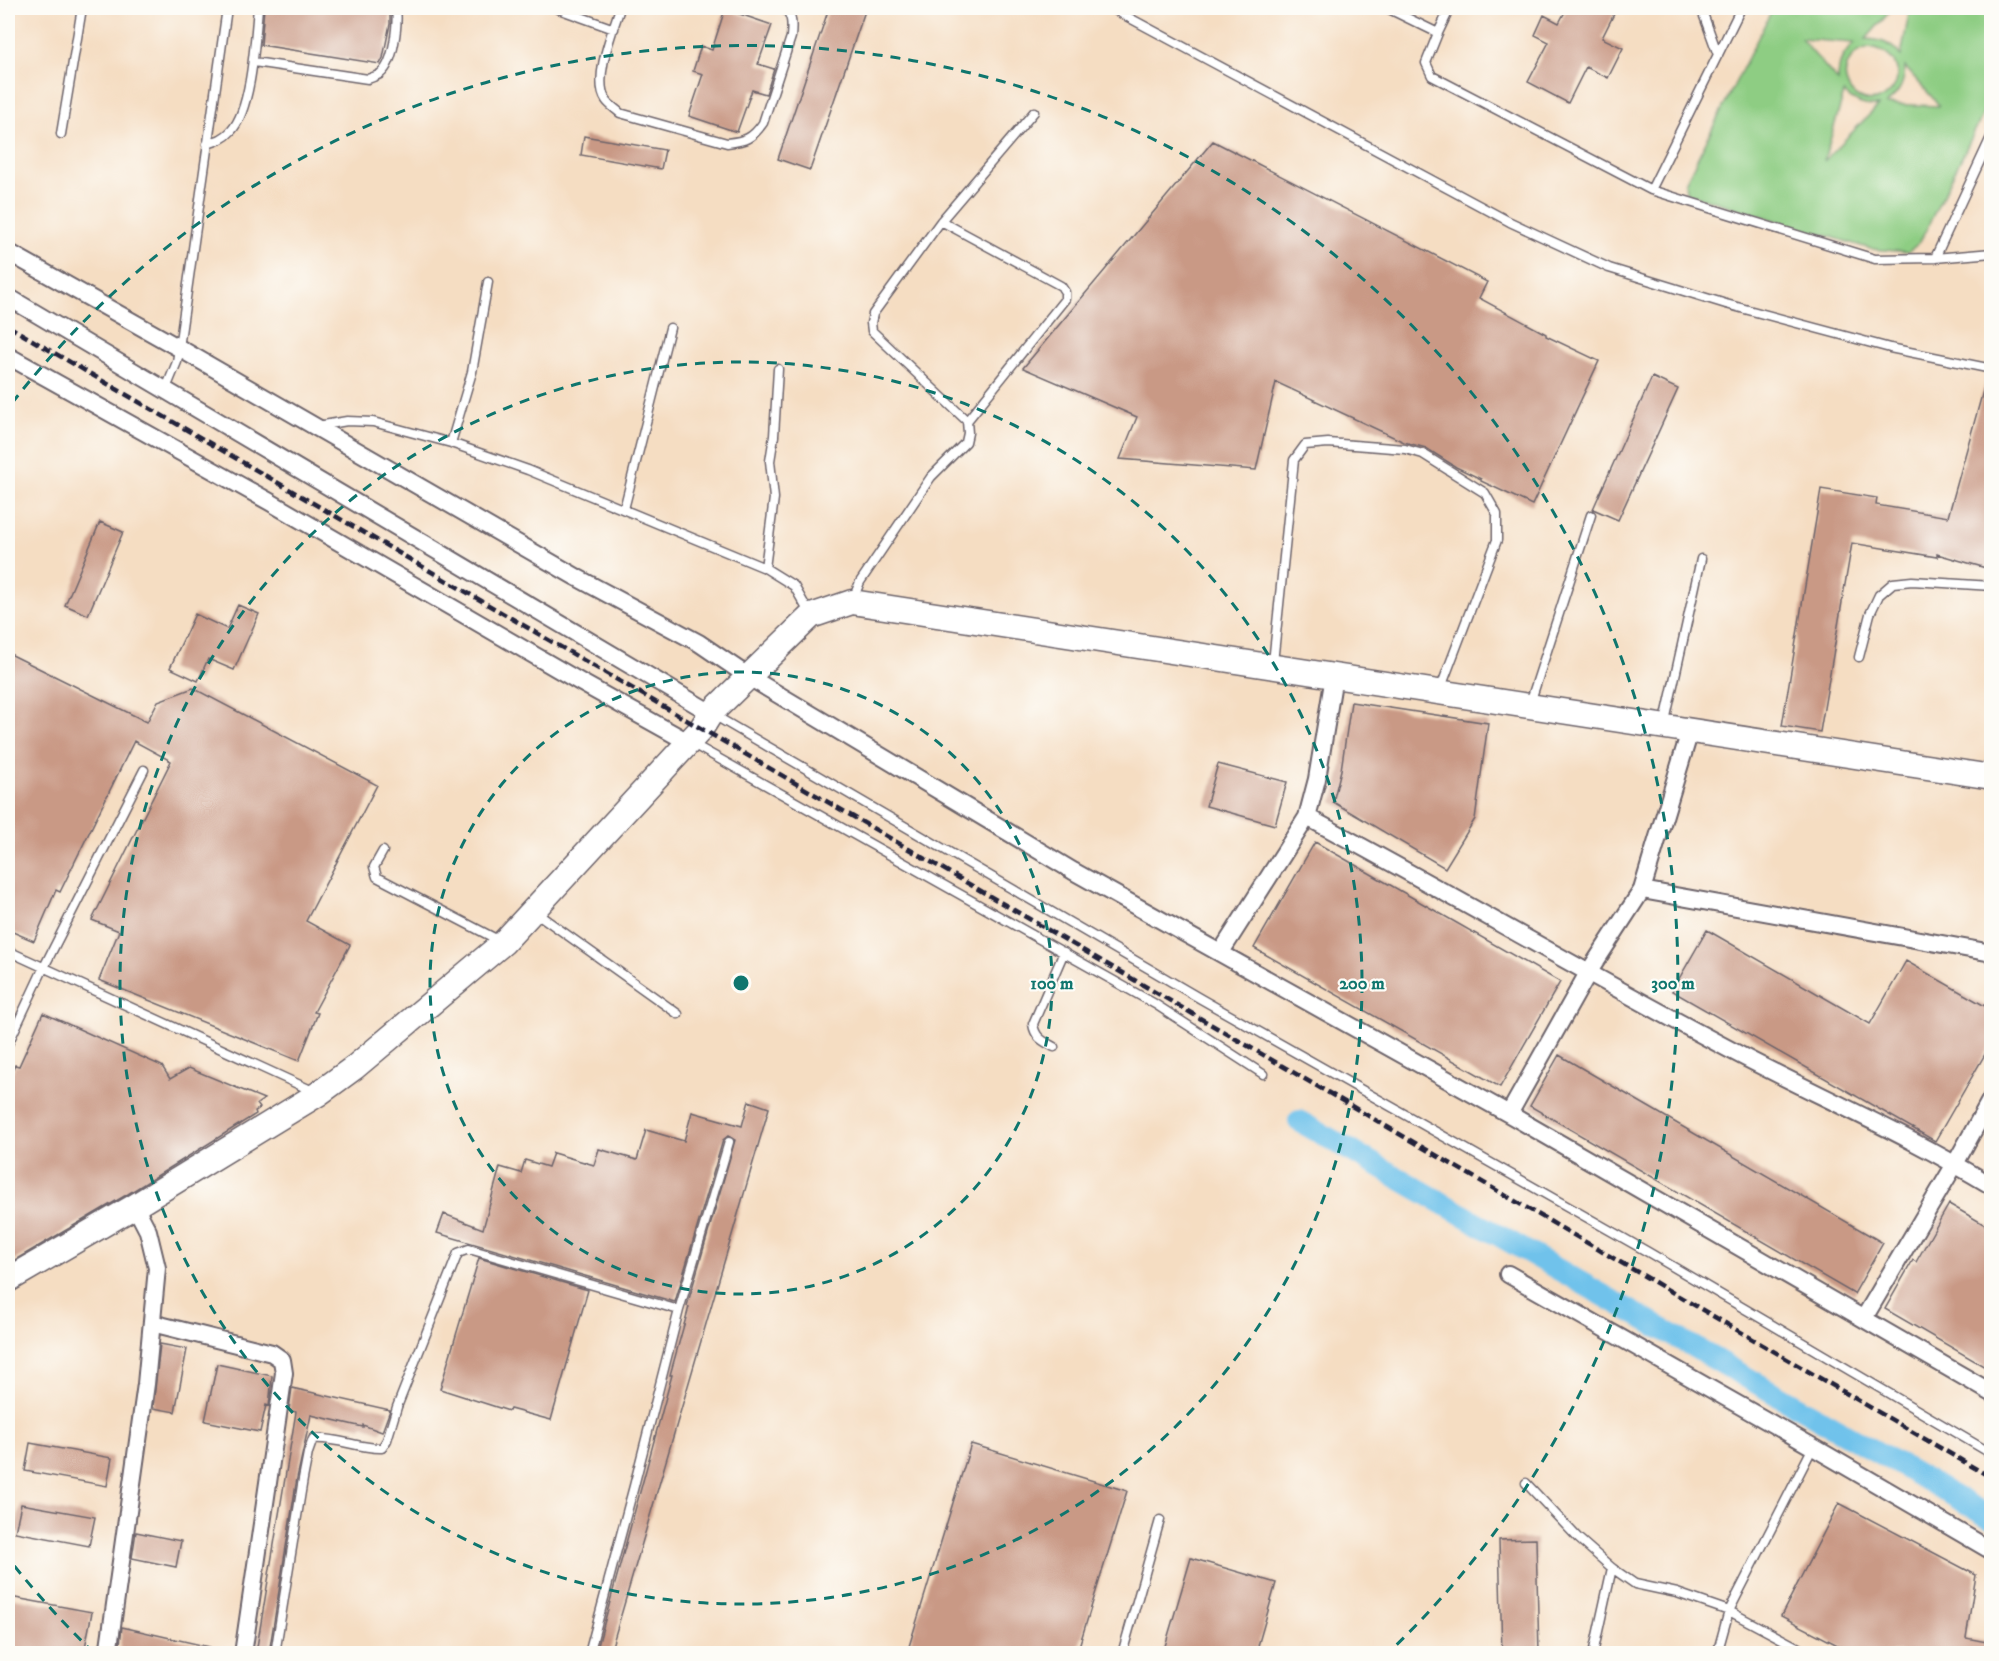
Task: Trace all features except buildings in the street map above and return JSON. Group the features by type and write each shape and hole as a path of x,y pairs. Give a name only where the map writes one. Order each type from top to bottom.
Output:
{"street":[{"path":"8,252 178,355 315,426 576,577 699,643 749,677 1073,871 1509,1114 1992,1393"},
{"path":"8,297 167,386 711,713"},
{"path":"8,356 270,502 688,742"},
{"path":"8,1280 135,1206 318,1094 355,1067 503,943 688,742 711,713 811,616 852,602 1992,777"},
{"path":"1221,952 1307,817 1317,779 1334,676"},
{"path":"1509,1114 1588,973 1642,890 1690,731"},
{"path":"1307,817 1588,973 1743,1056 1955,1164 1992,1186"},
{"path":"1642,890 1992,953"},
{"path":"1863,1318 1955,1164 1992,1097"},
{"path":"108,1653 146,1384 157,1268 148,1231 135,1206"},
{"path":"1508,1274 1992,1551"},
{"path":"152,1323 272,1353 282,1360 284,1373 243,1653"}],"lane":[{"path":"61,134 82,8"},
{"path":"167,386 178,355 226,8"},
{"path":"207,144 223,139 233,129 241,112 254,62 258,8"},
{"path":"254,62 368,79 382,73 390,59 397,22 396,8"},
{"path":"556,8 614,29"},
{"path":"620,8 604,62 601,88 606,102 620,113 727,143 743,141 757,132 763,123 791,36 792,22 787,9 784,8"},
{"path":"1111,8 1500,217 1609,268 1726,304 1890,348 1992,369"},
{"path":"1387,8 1438,33"},
{"path":"1450,8 1426,63 1432,76 1651,190 1875,259 1935,258 1992,253"},
{"path":"1701,8 1718,55"},
{"path":"1651,190 1742,8"},
{"path":"852,602 860,582 931,477 966,442 968,433 967,421 872,331 873,314 941,221 1034,112"},
{"path":"1935,258 1992,135"},
{"path":"941,221 1061,286 1065,292 1065,299 967,421"},
{"path":"452,443 472,372 488,282"},
{"path":"624,509 670,328"},
{"path":"765,568 774,498 770,461 774,436 778,369"},
{"path":"315,426 347,421 373,422 452,443 528,470 765,568 794,586 811,616"},
{"path":"1272,667 1294,460 1305,445 1328,443 1406,449 1423,454 1485,493 1497,514 1497,540 1439,692"},
{"path":"1529,706 1591,515"},
{"path":"1664,726 1701,559"},
{"path":"1859,657 1870,614 1879,596 1893,583 1912,581 1992,586"},
{"path":"711,713 1201,999 1648,1252 1992,1454"},
{"path":"688,742 1155,1004 1263,1074"},
{"path":"8,1044 44,967 144,770"},
{"path":"383,851 374,867 377,877 503,943"},
{"path":"533,910 678,1014"},
{"path":"8,951 318,1094"},
{"path":"1054,1047 1034,1033 1033,1024 1064,952"},
{"path":"589,1653 679,1310 729,1142"},
{"path":"275,1653 303,1479 313,1439 325,1438 370,1448 382,1448 458,1253 470,1249 679,1310"},
{"path":"1717,1653 1729,1611 1813,1447"},
{"path":"1526,1483 1578,1538 1612,1568 1635,1584 1677,1593 1729,1611 1810,1653"},
{"path":"1122,1653 1160,1520"},
{"path":"1593,1653 1612,1568"}],"green space":[{"path":"1773,8 1893,8 1866,39 1886,43 1901,56 1910,8 1991,8 1991,98 1920,242 1908,252 1871,249 1686,193 1685,183","holes":["1801,39 1854,43 1846,51 1842,60 1838,81","1869,48 1876,49 1887,55 1895,64 1896,83 1880,99 1868,101 1858,98 1846,82 1849,62 1857,54","1905,67 1939,106 1886,104 1900,88","1844,93 1859,104 1878,106 1824,161"]}],"waterway":[{"path":"1299,1121 1992,1518"}],"railway":[{"path":"8,326 1992,1478"}]}
